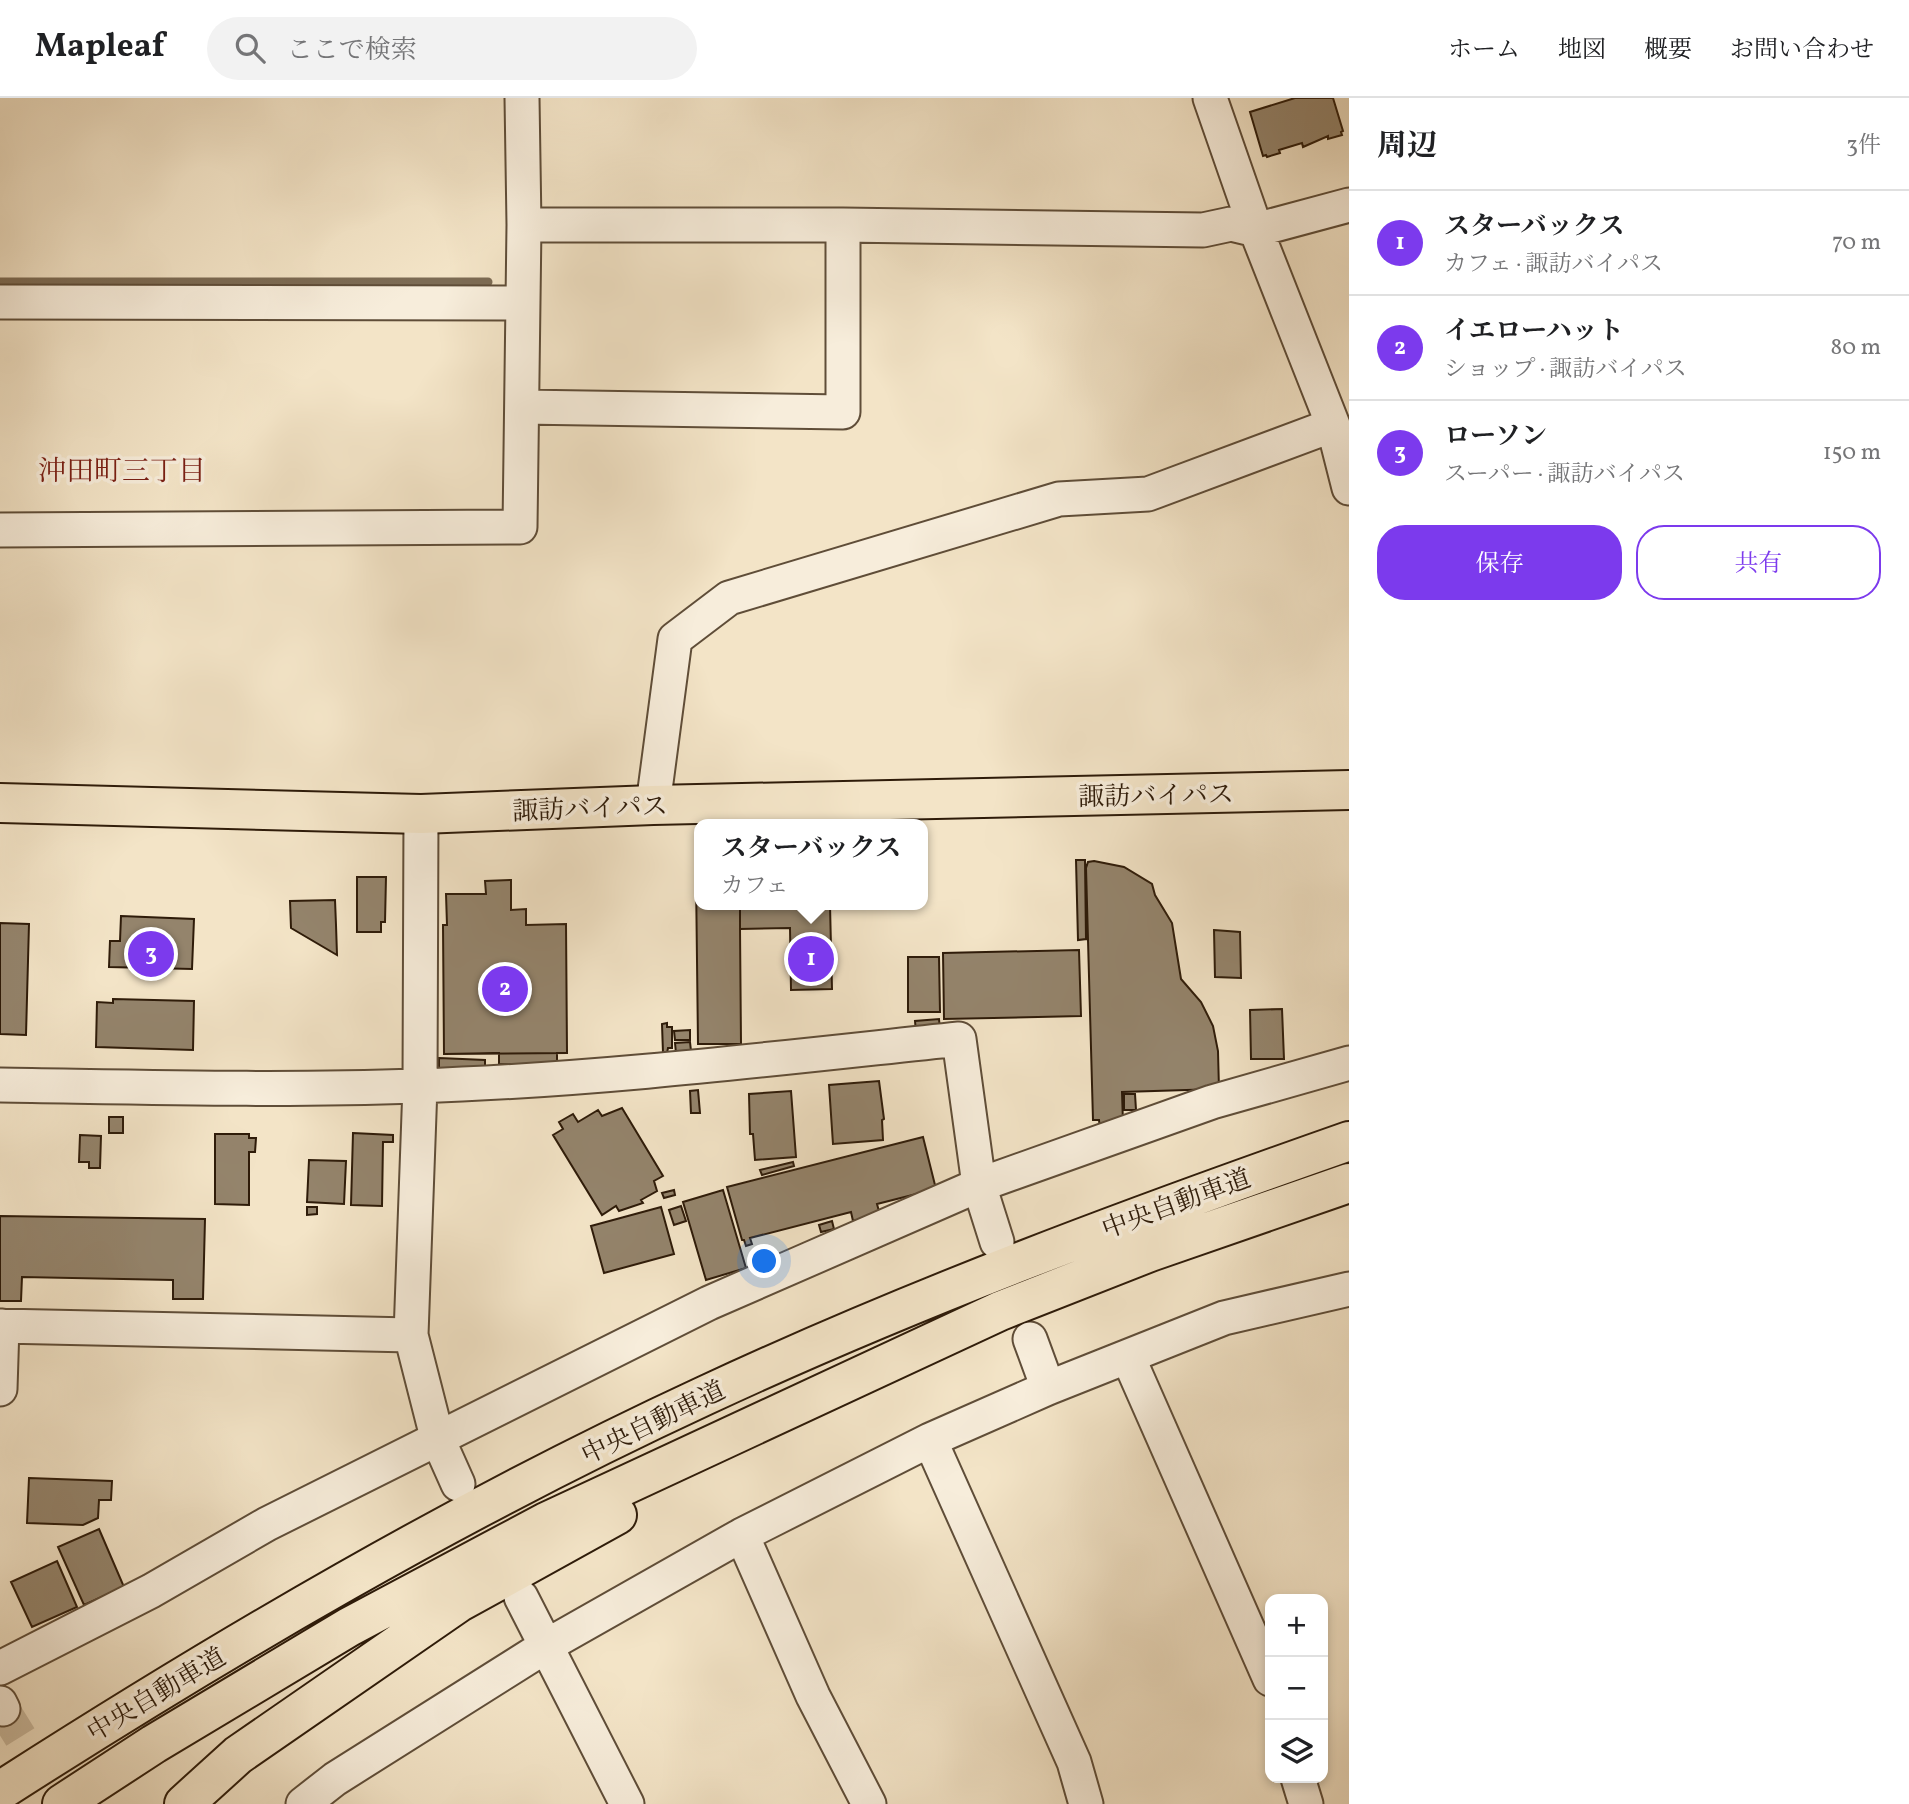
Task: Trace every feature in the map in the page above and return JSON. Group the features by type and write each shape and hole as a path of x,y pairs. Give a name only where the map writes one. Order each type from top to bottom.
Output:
{"highway":[{"name":"諏訪バイパス","path":"0,803 421,814 653,805 1348,792"},
{"name":"中央自動車道","path":"0,1791 129,1708 324,1594 500,1497 701,1397 886,1315 1147,1212 1349,1141"},
{"name":"中央自動車道","path":"62,1804 154,1744 349,1627 546,1522 1000,1311 1150,1252 1349,1183"},
{"path":"184,1804 237,1755 458,1603 922,1346"}],"street":[{"path":"0,530 520,527 524,225 522,98"},
{"path":"1210,98 1256,230 1333,425 1349,488"},
{"path":"524,225 843,225 1203,230 1231,224 1256,230 1349,205"},
{"path":"522,407 843,412 843,225"},
{"path":"0,302 521,303"},
{"path":"653,805 675,639 729,598 1059,499 1148,494 1333,425"},
{"path":"421,814 420,1086 411,1335 437,1437 458,1484"},
{"path":"0,1085 271,1089 420,1086 667,1070 959,1039 979,1185 997,1242"},
{"path":"0,1668 151,1591 267,1524 709,1303 979,1185 1212,1102 1349,1063"},
{"path":"303,1804 335,1779 546,1646 742,1535 930,1440 1048,1388 1224,1318 1347,1295"},
{"path":"0,1389 1,1326 411,1335"},
{"path":"1030,1339 1048,1388"},
{"path":"1128,1357 1265,1668"},
{"path":"930,1440 1074,1762 1086,1804"},
{"path":"742,1535 813,1696 869,1804"},
{"path":"521,1597 627,1804"},
{"path":"1300,1783 1306,1804"}],"building":[{"path":"1295,98 1333,98 1342,135 1328,139 1328,136 1303,147 1302,143 1279,150 1280,153 1263,156 1250,112"},
{"path":"1076,860 1085,860 1086,939 1078,940"},
{"path":"1088,862 1124,867 1152,884 1155,895 1172,923 1181,979 1201,1002 1213,1026 1218,1051 1219,1089 1122,1092 1123,1123 1100,1129 1099,1120 1093,1120 1086,868"},
{"path":"357,877 386,877 385,922 381,922 381,932 357,932"},
{"path":"511,880 511,910 526,909 526,925 566,924 567,1053 444,1054 443,925 447,925 446,894 486,894 485,881"},
{"path":"511,880 511,910 526,909 526,925 566,924 567,1053 557,1053 557,1065 499,1064 499,1053 444,1054 443,925 447,925 446,894 486,894 485,881"},
{"path":"335,900 337,955 291,928 290,901"},
{"path":"696,910 830,910 832,989 791,990 790,928 740,929 741,1044 698,1044"},
{"path":"740,910 830,910 832,989 791,990 790,928 740,929"},
{"path":"121,916 194,919 192,969 109,967 110,941 120,941"},
{"path":"0,923 29,924 26,1035 0,1034"},
{"path":"1214,930 1240,932 1241,978 1215,977"},
{"path":"1079,950 1081,1016 944,1019 943,953"},
{"path":"908,957 939,957 940,1012 908,1012"},
{"path":"113,999 194,1001 193,1050 96,1047 97,1002 113,1003"},
{"path":"1282,1009 1284,1059 1251,1059 1250,1010"},
{"path":"939,1019 940,1030 916,1032 915,1021"},
{"path":"667,1023 667,1027 672,1027 672,1048 663,1053 662,1024"},
{"path":"690,1030 690,1040 675,1040 674,1031"},
{"path":"690,1042 691,1051 676,1053 675,1043"},
{"path":"439,1058 485,1060 485,1070 439,1070"},
{"path":"879,1081 884,1119 883,1140 833,1144 829,1085"},
{"path":"698,1090 700,1113 691,1113 690,1091"},
{"path":"791,1091 796,1157 755,1160 753,1134 750,1134 749,1094"},
{"path":"1124,1094 1135,1094 1136,1110 1124,1110"},
{"path":"622,1108 663,1176 654,1181 657,1191 641,1200 643,1203 619,1211 616,1206 602,1215 553,1135 563,1129 559,1122 573,1114 578,1122 598,1110 602,1116"},
{"path":"109,1117 123,1117 123,1133 109,1133"},
{"path":"353,1133 393,1135 393,1142 383,1142 382,1206 351,1205"},
{"path":"215,1134 249,1134 249,1138 256,1138 255,1152 249,1152 249,1205 215,1204"},
{"path":"80,1135 101,1136 100,1168 89,1168 89,1162 79,1162"},
{"path":"923,1137 936,1189 877,1204 880,1215 853,1221 851,1212 750,1238 752,1244 746,1246 742,1240 727,1187"},
{"path":"309,1160 346,1161 344,1204 307,1202"},
{"path":"793,1162 794,1166 762,1175 760,1170"},
{"path":"674,1190 675,1195 664,1198 662,1193"},
{"path":"723,1190 746,1268 706,1280 683,1202"},
{"path":"681,1206 686,1221 674,1225 669,1210"},
{"path":"307,1207 317,1207 317,1214 307,1215"},
{"path":"661,1207 674,1254 604,1273 591,1226"},
{"path":"0,1216 205,1219 203,1299 173,1299 173,1280 22,1277 21,1301 0,1301"},
{"path":"832,1221 834,1229 821,1232 819,1225"},
{"path":"29,1478 112,1481 111,1500 99,1500 98,1518 83,1525 27,1523"},
{"path":"99,1529 124,1587 84,1605 58,1547"},
{"path":"57,1561 77,1607 32,1627 11,1582"}],"waterway":[{"path":"0,282 488,282"}],"tunnel":[{"path":"3,1709 62,1804"}],"place":[{"name":"ローソン","path":"151,954"},
{"name":"スターバックス","path":"811,959"},
{"name":"イエローハット","path":"505,989"}],"district":[{"name":"沖田町三丁目","path":"122,470"}]}
